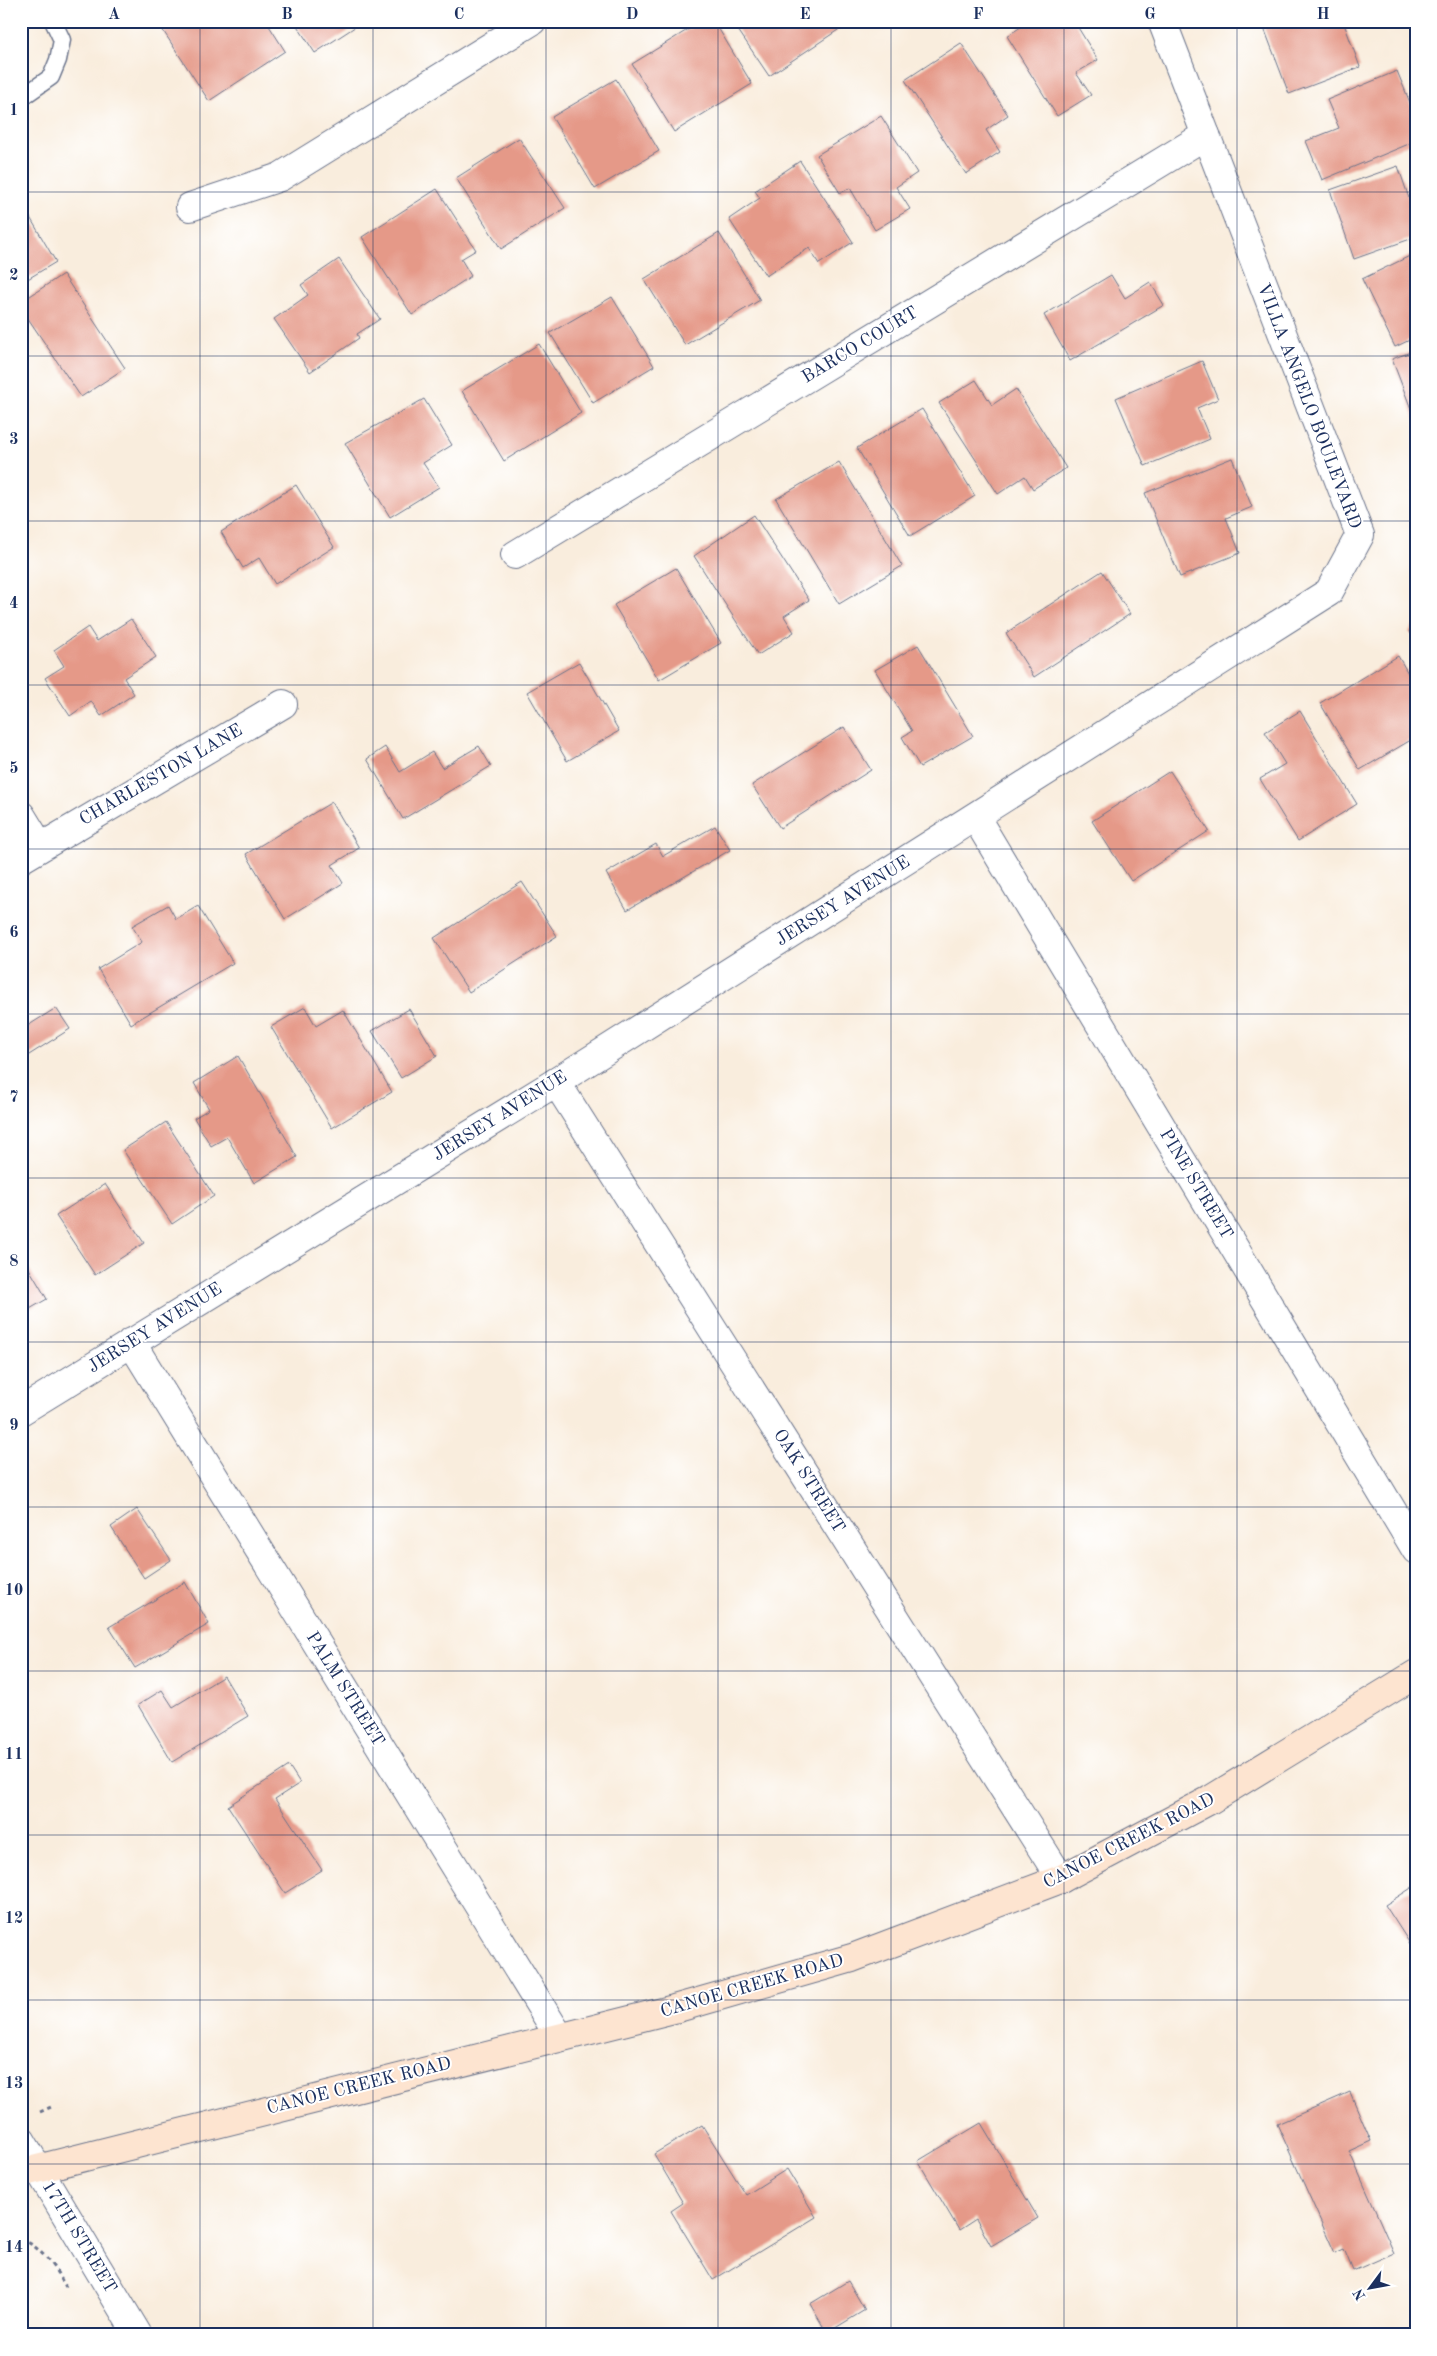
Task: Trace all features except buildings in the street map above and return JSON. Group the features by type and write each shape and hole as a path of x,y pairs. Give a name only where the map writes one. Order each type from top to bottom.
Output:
{"main road":[{"name":"CANOE CREEK ROAD","path":"29,2170 558,2036 674,2009 852,1958 1061,1879 1210,1800 1416,1674"}],"street":[{"path":"190,207 280,177 532,21"},
{"name":"VILLA ANGELO BOULEVARD","path":"976,818 1330,592 1360,535 1162,21"},
{"name":"BARCO COURT","path":"514,555 1206,135"},
{"name":"CHARLESTON LANE","path":"21,815 30,852 283,704"},
{"name":"JERSEY AVENUE","path":"21,1411 556,1082 976,818"},
{"name":"PINE STREET","path":"976,818 1416,1550"},
{"name":"OAK STREET","path":"556,1082 1061,1879"},
{"name":"PALM STREET","path":"131,1342 558,2036"},
{"name":"17TH STREET","path":"21,2140 29,2170 138,2335"}],"lane":[{"path":"21,98 51,77 58,60 62,40 53,21"}],"path":[{"path":"21,2239 30,2243 51,2264 71,2295"}]}
